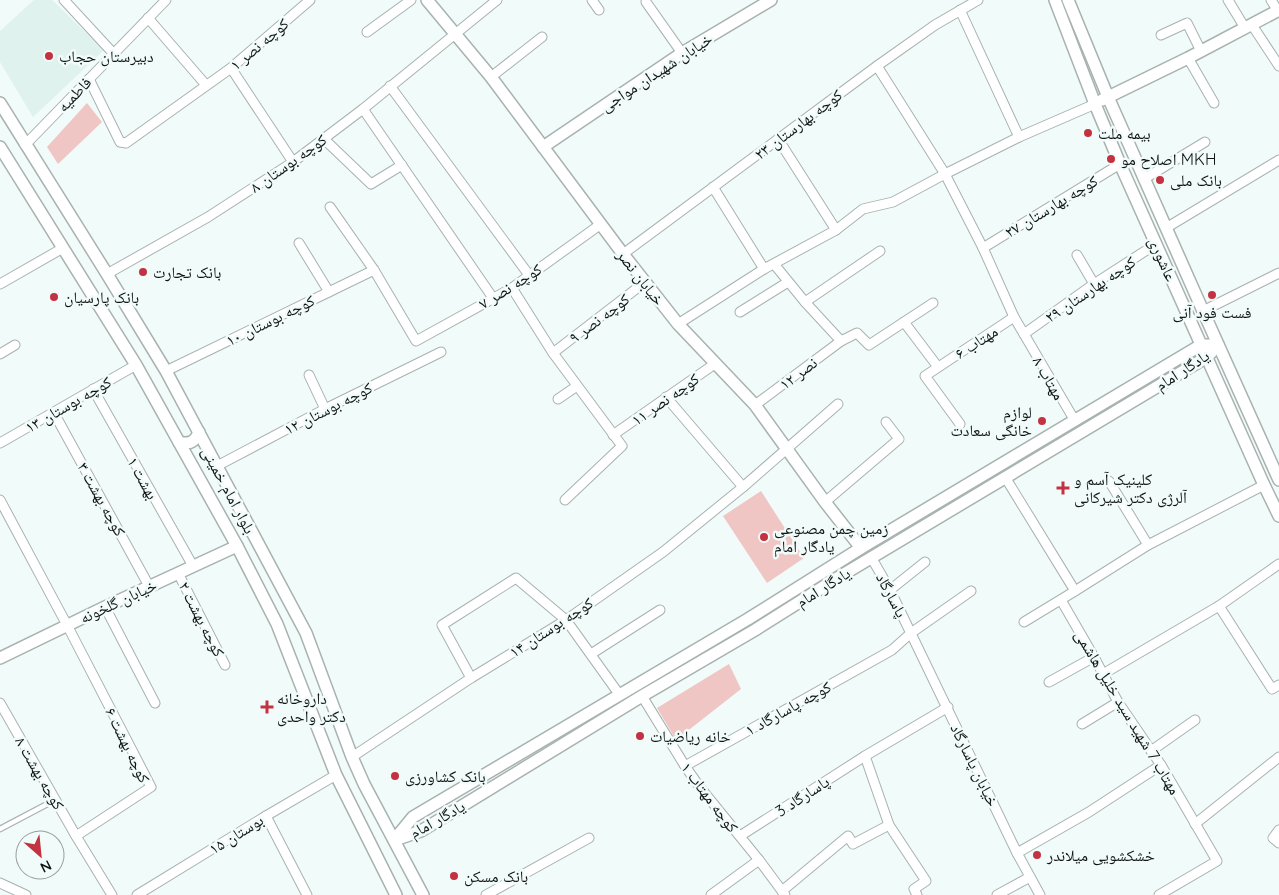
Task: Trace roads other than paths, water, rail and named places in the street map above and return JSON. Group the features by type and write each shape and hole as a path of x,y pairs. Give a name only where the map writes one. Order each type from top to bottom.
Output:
{"street":[{"path":"64,0 113,54"},
{"name":"فاطمیه","path":"26,145 166,0"},
{"name":"کوچه نصر ۱","path":"89,79 120,142 126,143 231,68 310,0"},
{"path":"367,32 411,0"},
{"name":"خیابان نصر","path":"426,0 490,76 623,254 678,324 755,405 824,502 861,548"},
{"name":"کوچه بوستان ۸","path":"107,274 208,217 293,162 497,0"},
{"path":"592,0 599,10"},
{"name":"کوچه بهارستان ۲۳","path":"623,254 877,66 935,25 978,0"},
{"name":"عاشوری","path":"1055,0 1094,104 1120,164 1279,516"},
{"name":"عاشوری","path":"1068,0 1113,95 1144,179 1278,478"},
{"path":"1228,0 1279,66"},
{"path":"678,324 764,269 836,230 864,209 893,202 1019,137 1113,95 1278,11 1271,0"},
{"name":"خیابان شهیدان مواجی","path":"542,146 682,53 765,1"},
{"path":"646,2 682,53"},
{"path":"960,10 1019,137"},
{"path":"148,18 206,85"},
{"path":"1161,35 1187,23 1201,51"},
{"path":"490,76 542,37"},
{"path":"1188,58 1214,103"},
{"name":"مهتاب ۸","path":"877,66 945,174 983,248 1014,317 1075,421"},
{"path":"231,68 293,162"},
{"path":"390,86 529,275"},
{"name":"بلوار امام خمینی","path":"0,103 166,371 306,632 352,757 364,784 423,895"},
{"path":"363,108 493,298"},
{"path":"324,139 371,184 402,165"},
{"path":"778,139 836,230"},
{"path":"1144,179 1205,142"},
{"name":"بلوار امام خمینی","path":"0,147 136,365 237,546 277,624 336,775 396,895"},
{"path":"1166,228 1279,160"},
{"name":"کوچه بهارستان ۲۷","path":"983,248 1120,164"},
{"path":"713,187 764,269"},
{"path":"330,207 374,270"},
{"name":"کوچه نصر ۷","path":"374,270 416,341 512,288 601,224"},
{"path":"299,243 329,292"},
{"name":"کوچه بهارستان ۲۹","path":"1024,334 1094,284 1156,244"},
{"path":"0,284 62,248"},
{"path":"805,302 880,251"},
{"path":"1077,255 1094,284"},
{"path":"774,264 805,302 841,341 857,333 869,345 933,303"},
{"name":"کوچه بوستان ۱۰","path":"166,371 374,270"},
{"path":"1202,311 1279,273"},
{"name":"کوچه نصر ۹","path":"552,353 645,282"},
{"path":"740,312 788,282"},
{"path":"512,288 552,353 622,446 565,500"},
{"name":"مهتاب ۶","path":"960,424 925,376 1014,317"},
{"name":"مهتاب ۶","path":"904,322 938,366"},
{"name":"نصر ۱۲","path":"755,405 841,341"},
{"path":"0,354 15,345"},
{"name":"یادگار امام","path":"394,840 413,817 748,619 861,548 1201,345 1218,345"},
{"name":"یادگار امام","path":"394,840 420,831 642,696 755,630 872,557 1207,357 1218,345"},
{"name":"کوچه بوستان ۱۲","path":"217,466 325,409 441,352"},
{"path":"1178,359 1183,361 1185,370"},
{"name":"کوچه نصر ۱۱","path":"613,435 716,364"},
{"name":"کوچه بوستان ۱۳","path":"0,443 136,365"},
{"path":"309,374 325,409"},
{"path":"558,400 577,386"},
{"name":"بهشت ۱","path":"93,389 193,566"},
{"path":"666,397 743,488"},
{"name":"کوچه بوستان ۱۴","path":"352,757 471,678 566,620 662,552 743,488 838,404"},
{"name":"کوچه بهشت ۳","path":"54,413 149,586"},
{"path":"824,502 899,440 886,422"},
{"path":"180,442 186,444 192,442 199,432"},
{"path":"205,488 211,478 217,476 223,478"},
{"path":"1005,477 1075,591"},
{"path":"1109,481 1148,545"},
{"path":"1024,622 1148,545 1264,485"},
{"path":"0,500 67,625"},
{"name":"خیابان گلخونه","path":"0,658 237,546"},
{"name":"پاسارگاد","path":"872,557 911,633"},
{"path":"890,590 925,562"},
{"path":"1103,674 1218,606 1279,564"},
{"name":"کوچه بهشت ۲","path":"178,573 225,665"},
{"path":"471,678 442,625 516,578 566,620 619,694"},
{"name":"کوچه پاسارگاد ۱","path":"685,766 892,650 911,633 971,592"},
{"name":"مهتاب 7 شهید سید خلیل هاشمی","path":"1061,600 1118,702 1161,765 1217,861 1158,895"},
{"path":"1218,606 1272,689 1279,684"},
{"path":"105,607 155,704"},
{"path":"591,654 660,610"},
{"path":"748,619 755,630"},
{"name":"کوچه بهشت ۶","path":"67,625 151,787 76,836"},
{"name":"خیابان پاسارگاد","path":"911,633 1017,853 1040,895"},
{"path":"1049,682 1094,656"},
{"name":"کوچه مهتاب ۱","path":"642,696 699,786 784,893"},
{"path":"1082,724 1118,702"},
{"name":"کوچه بهشت ۸","path":"0,703 112,895"},
{"name":"پاسارگاد 3","path":"740,836 865,756 948,707"},
{"path":"1151,751 1195,720"},
{"path":"865,756 889,825 926,881 914,889 917,895"},
{"path":"1195,824 1279,757"},
{"path":"1017,853 1089,812 1161,765"},
{"name":"بوستان ۱۵","path":"137,895 336,775"},
{"path":"266,816 307,895"},
{"path":"784,893 848,836 853,844 889,825"},
{"path":"1279,830 1273,838 1279,843"},
{"path":"486,895 588,838"},
{"path":"711,895 759,860"},
{"path":"997,895 1030,876"},
{"path":"0,883 26,895"}],"lane":[{"path":"0,829 55,800"}],"place":[{"name":"دبیرستان حجاب","path":"49,56"},
{"name":"بیمه ملت","path":"1088,133"},
{"name":"اصلاح مو MKH","path":"1111,159"},
{"name":"بانک ملی","path":"1160,180"},
{"name":"بانک تجارت","path":"143,272"},
{"name":"فست فود آنی","path":"1212,295"},
{"name":"بانک پارسیان","path":"54,297"},
{"name":"لوازم خانگی سعادت","path":"1042,421"},
{"name":"کلینیک آسم و آلرژی دکتر شیرکانی","path":"1063,488"},
{"name":"زمین چمن مصنوعی یادگار امام","path":"764,537"},
{"name":"داروخانه دکتر واحدی","path":"267,707"},
{"name":"خانه ریاضیات","path":"640,736"},
{"name":"بانک کشاورزی","path":"395,776"},
{"name":"خشکشویی میلاندر","path":"1037,855"},
{"name":"بانک مسکن","path":"454,876"}]}
